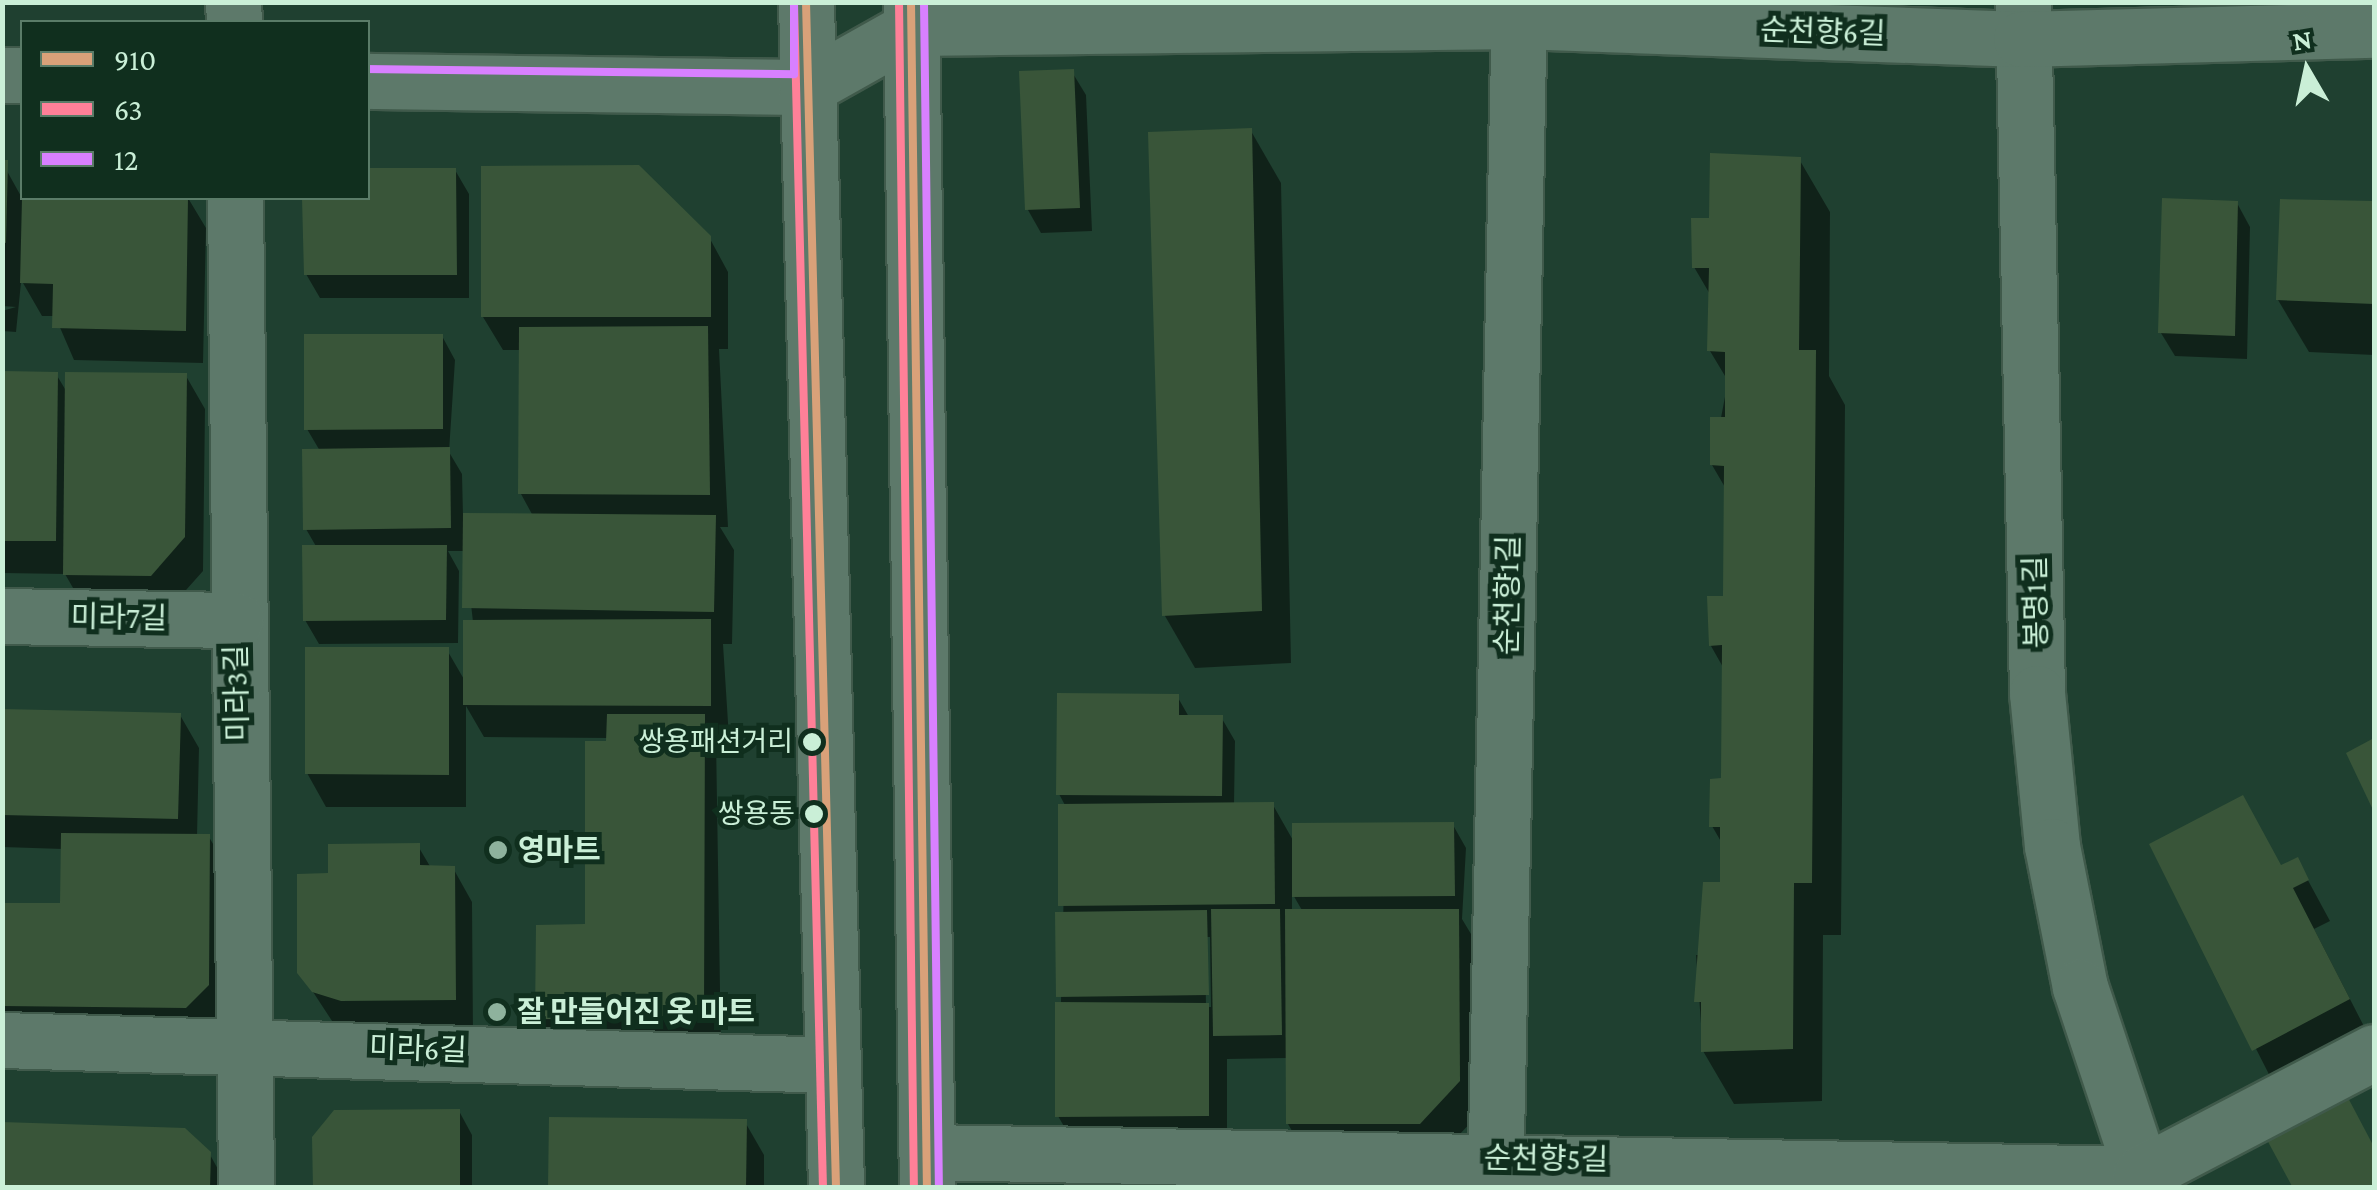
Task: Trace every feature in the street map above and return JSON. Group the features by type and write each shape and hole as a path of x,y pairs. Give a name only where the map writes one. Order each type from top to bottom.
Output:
{"street":[{"path":"806,2 836,1188"},
{"name":"순천향6길","path":"912,15 1520,12 2374,30"},
{"name":"순천향1길","path":"1495,1172 1520,12"},
{"path":"370,81 807,87 912,15"},
{"path":"912,15 927,1170"},
{"name":"봉명1길","path":"2022,21 2037,693 2052,846 2080,987 2144,1181"},
{"name":"미라3길","path":"235,200 236,620 246,1188"},
{"name":"미라7길","path":"2,616 236,620"},
{"name":"미라6길","path":"2,1040 242,1043 832,1065"},
{"name":"순천향5길","path":"927,1170 1495,1172 2144,1181 2374,1052"}],"building":[{"path":"1074,69 1080,208 1025,210 1019,71"},
{"path":"1252,128 1262,611 1162,616 1148,132"},
{"path":"1710,153 1801,157 1799,350 1816,350 1812,883 1794,883 1793,1049 1701,1052 1701,1002 1694,1002 1703,882 1720,882 1720,827 1709,827 1710,779 1721,778 1722,645 1709,646 1707,596 1723,596 1724,466 1710,465 1710,417 1725,417 1725,352 1707,351 1709,268 1692,268 1691,218 1709,218"},
{"path":"2,160 8,160 6,243 2,242"},
{"path":"639,165 711,236 711,317 481,317 481,166"},
{"path":"370,168 456,168 457,275 304,275 302,200 370,200"},
{"path":"2162,198 2238,201 2235,336 2158,333"},
{"path":"2280,199 2374,201 2374,304 2276,300"},
{"path":"22,200 188,200 186,331 52,328 53,284 20,283"},
{"path":"708,326 710,495 518,494 519,327"},
{"path":"304,334 443,334 443,429 304,430"},
{"path":"2,371 58,372 56,541 2,541"},
{"path":"65,372 187,373 185,537 151,576 63,575"},
{"path":"450,447 451,528 303,530 302,449"},
{"path":"463,513 716,515 714,612 462,608"},
{"path":"302,545 447,545 446,620 303,621"},
{"path":"711,619 711,706 463,705 463,620"},
{"path":"305,647 449,647 449,775 305,774"},
{"path":"1057,693 1179,694 1179,715 1223,715 1222,796 1056,795"},
{"path":"2,709 181,713 178,819 2,815"},
{"path":"607,714 705,714 704,1020 535,1019 536,925 585,924 585,741 606,741"},
{"path":"2374,738 2374,812 2346,753"},
{"path":"2243,795 2281,865 2298,857 2309,880 2293,888 2350,999 2252,1051 2149,844"},
{"path":"1274,802 1275,904 1058,906 1058,804"},
{"path":"1454,822 1455,896 1292,897 1292,823"},
{"path":"61,833 210,834 209,985 186,1008 2,1006 2,903 60,903"},
{"path":"420,843 420,865 455,866 456,1000 341,1001 312,992 297,973 297,874 328,873 328,844"},
{"path":"1211,909 1280,909 1282,1035 1213,1036"},
{"path":"1285,909 1459,909 1460,1081 1420,1124 1286,1124"},
{"path":"1207,910 1209,995 1056,997 1055,912"},
{"path":"1055,1002 1209,1003 1209,1116 1055,1117"},
{"path":"2346,1094 2374,1147 2374,1188 2293,1188 2266,1138"},
{"path":"460,1109 460,1188 313,1188 312,1137 334,1110"},
{"path":"549,1117 747,1119 746,1188 548,1188"},
{"path":"2,1122 185,1128 211,1152 210,1188 2,1188"},
{"path":"1108,1180 1249,1180 1249,1188 1108,1188"}],"transit line":[{"name":"63","path":"794,2 823,1188"},
{"name":"12","path":"370,69 794,74 794,2"},
{"name":"910","path":"806,2 836,1188"},
{"name":"63","path":"899,2 914,1188"},
{"name":"910","path":"911,2 927,1188"},
{"name":"12","path":"924,2 939,1188"}],"place":[{"name":"쌍용패션거리","path":"812,742"},
{"name":"쌍용동","path":"814,814"},
{"name":"영마트","path":"498,850"},
{"name":"잘 만들어진 옷 마트","path":"497,1012"}]}
